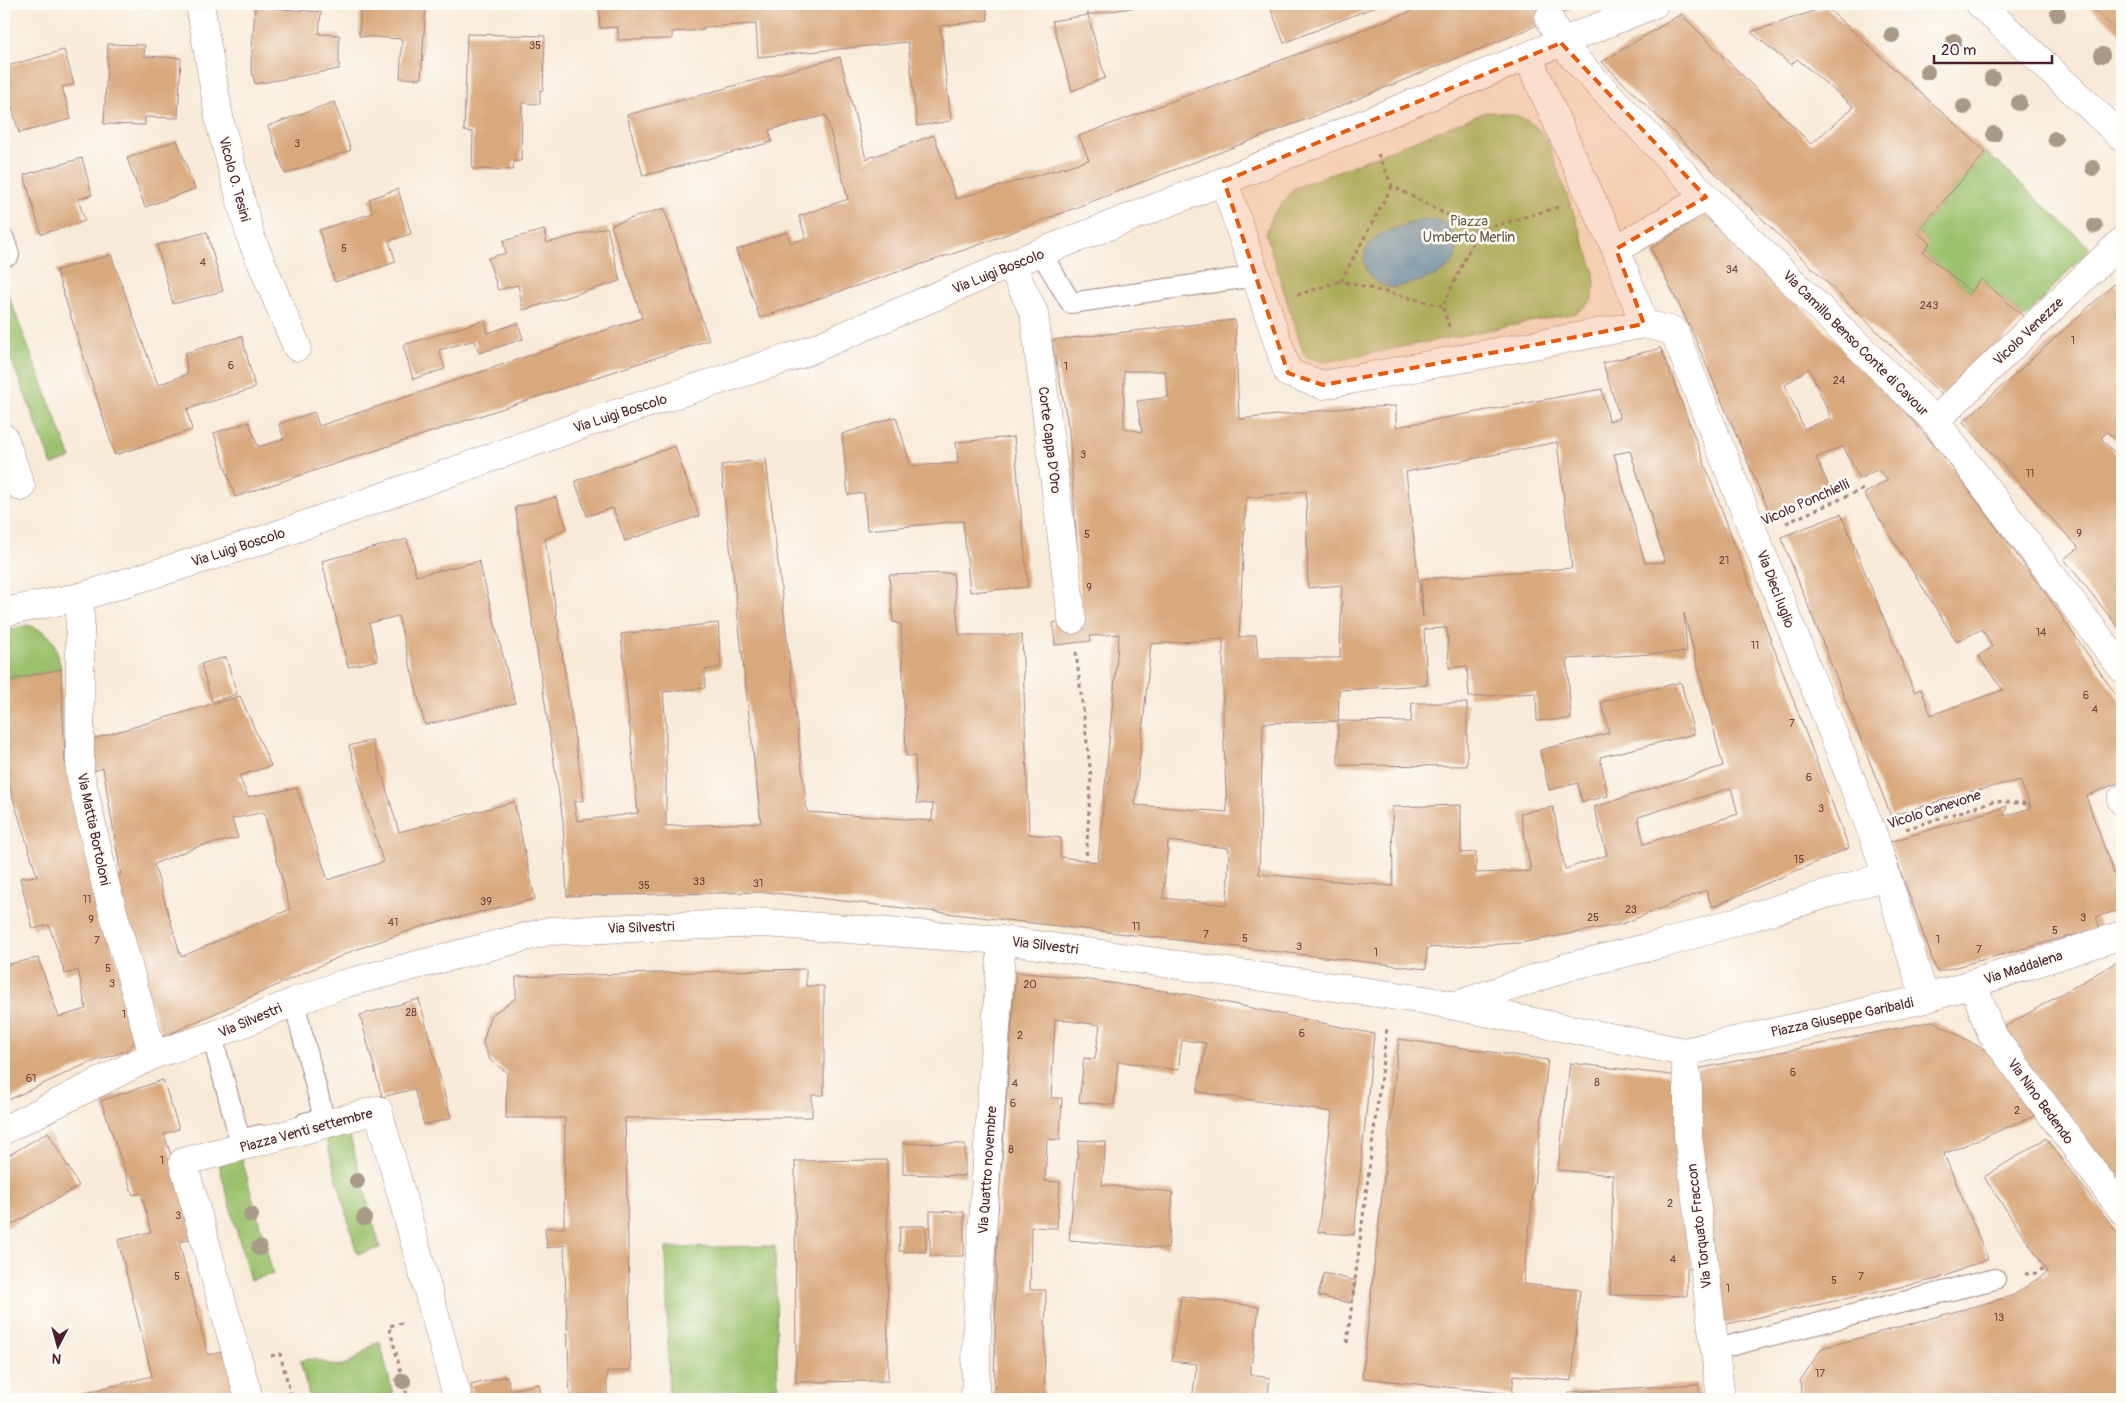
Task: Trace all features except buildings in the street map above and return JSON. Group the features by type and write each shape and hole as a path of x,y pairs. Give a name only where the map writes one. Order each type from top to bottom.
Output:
{"street":[{"name":"Vicolo O. Tesini","path":"200,4 220,123 251,238 297,347"},
{"path":"1528,57 1616,249 1644,324 1459,361 1323,385 1288,372 1224,181 1654,4"},
{"path":"1980,4 2122,137"},
{"name":"Via Camillo Benso Conte di Cavour","path":"1549,18 1561,43 1706,197 1935,421 2122,668"},
{"name":"Via Luigi Boscolo","path":"4,612 80,597 263,540 584,424 800,354 1011,264 1224,181"},
{"path":"1616,249 1706,197"},
{"name":"Vicolo Venezze","path":"1935,421 2122,241"},
{"name":"Corte Cappa D'Oro","path":"1011,264 1034,313 1074,631"},
{"name":"Via Dieci luglio","path":"1644,324 1674,331 1875,840 1886,876"},
{"path":"4,438 21,487"},
{"name":"Via Mattia Bortoloni","path":"80,597 80,773 105,882 153,1055"},
{"name":"Piazza Giuseppe Garibaldi","path":"1312,982 1456,1005 1684,1052 1925,999 1886,876 1666,943 1571,966 1456,1005"},
{"name":"Via Silvestri","path":"4,1130 153,1055 212,1036 343,984 549,930 764,923 1002,940 1312,982"},
{"name":"Via Maddalena","path":"1925,999 2122,935"},
{"name":"Via Quattro novembre","path":"975,1399 978,1294 1002,940"},
{"name":"Via Nino Bedendo","path":"1973,984 1991,1033 2122,1210"},
{"name":"Via Torquato Fraccon","path":"1684,1052 1688,1087 1688,1136 1713,1350 1721,1399"},
{"name":"Piazza Venti settembre","path":"249,1399 183,1162 378,1110 458,1399"},
{"name":"Piazza Venti settembre","path":"374,1113 414,1288"},
{"path":"202,1160 244,1335"}],"lane":[{"path":"1041,253 1071,303 1256,276"},
{"name":"Piazza Venti settembre","path":"212,1036 240,1140 324,1118 294,1002"},
{"path":"1713,1350 1994,1279"}],"path":[{"path":"1365,123 1392,186 1478,231 1591,198"},
{"path":"1341,281 1392,186"},
{"path":"1459,361 1443,306 1478,231"},
{"path":"1296,296 1341,281 1443,306"},
{"name":"Vicolo Ponchielli","path":"1756,536 1863,489"},
{"path":"1074,631 1092,776 1086,861"},
{"name":"Vicolo Canevone","path":"1875,840 1994,801 2030,804"},
{"path":"1347,1343 1392,995"},
{"path":"406,1322 389,1326 408,1399"}],"highlighted area":[{"path":"1561,43 1706,197 1616,249 1644,324 1323,385 1288,373 1224,181"}],"green space":[{"name":"Piazza Umberto Merlin","path":"1486,112 1504,113 1521,117 1535,126 1547,140 1594,270 1595,285 1591,302 1576,313 1325,362 1307,357 1303,352 1266,234 1271,217 1295,188"},
{"path":"1986,152 2090,248 2025,318 1981,279 1971,292 1923,252 1929,242 1917,232"},
{"path":"4,284 71,458 52,465 4,341"},
{"path":"28,625 44,632 52,640 61,669 4,681 4,631"},
{"path":"349,1133 380,1248 357,1254 326,1139"},
{"path":"242,1159 273,1274 250,1280 219,1165"},
{"path":"775,1246 778,1399 669,1399 666,1248"},
{"path":"380,1342 394,1399 310,1399 300,1361 312,1359 339,1366 349,1363 369,1347"}],"water":[{"path":"1423,219 1440,221 1448,226 1452,232 1457,245 1454,259 1450,265 1445,270 1424,280 1401,286 1392,287 1376,281 1370,275 1364,259 1366,250 1371,242 1388,231"}]}
